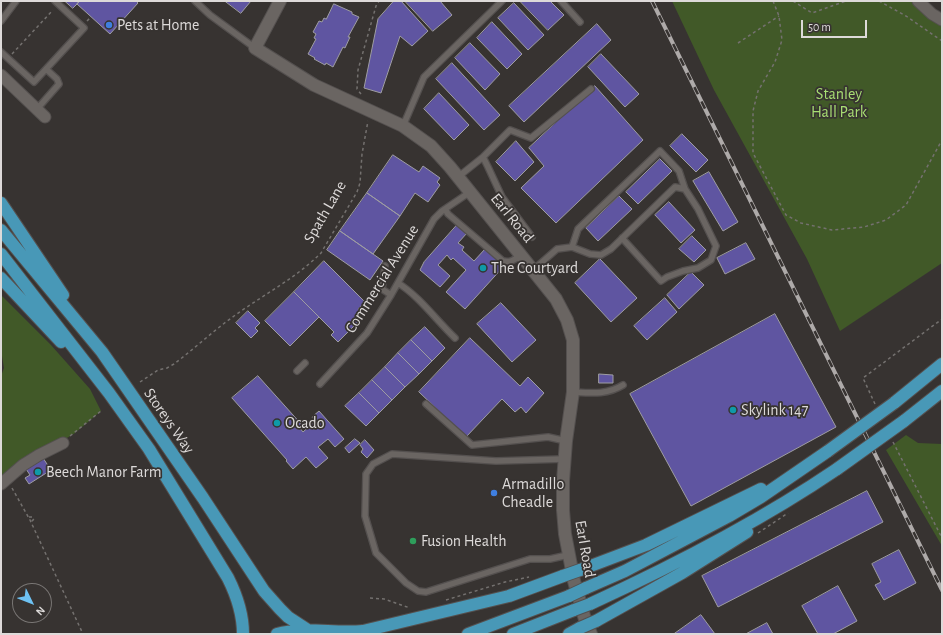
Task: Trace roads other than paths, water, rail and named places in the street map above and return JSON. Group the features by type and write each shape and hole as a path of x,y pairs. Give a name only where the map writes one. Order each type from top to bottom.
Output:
{"highway":[{"path":"1,203 102,352"},
{"name":"Storeys Way","path":"1,230 102,352 203,498 264,591 280,609 311,632"},
{"name":"Storeys Way","path":"1,254 109,392 149,449 235,591 242,616 243,634"},
{"path":"1,278 109,392"},
{"path":"468,634 569,596 625,571 729,516 761,497 824,454 894,403 942,364"},
{"path":"569,634 586,631 596,621 646,594 719,551 904,421 942,390"},
{"path":"277,634 290,631 344,632 363,630 509,596 646,545 758,490 824,454"},
{"path":"513,634 590,604 684,559 745,525 833,472"},
{"path":"236,634 242,616"}],"street":[{"path":"255,48 280,1"},
{"path":"918,1 932,14 942,20"},
{"name":"Earl Road","path":"255,48 314,85 403,126 431,146 458,176 556,299 567,320 573,340 573,392 564,459 563,510 568,555 586,623 586,631"},
{"path":"1,75 41,113"},
{"path":"4,482 23,465 63,442"}],"lane":[{"path":"1,21 16,1"},
{"path":"1,52 34,82 84,28 55,1"},
{"name":"Earl Road","path":"195,1 210,15 255,48"},
{"path":"403,126 424,77 502,1"},
{"path":"561,1 580,22"},
{"path":"41,113 59,84 58,81 46,69"},
{"path":"458,176 483,157 510,130 531,138 591,89"},
{"path":"572,247 578,229 660,151 679,171 685,189 698,210 716,246 711,260 698,268 673,275 661,281 622,238"},
{"path":"483,157 502,197 532,237"},
{"path":"533,270 557,249 572,247 590,254 601,255 611,249 675,187 685,189"},
{"name":"Commercial Avenue","path":"320,384 363,338 391,295 434,219 445,209 470,192"},
{"path":"445,209 448,214 503,261 508,262 514,260 521,254"},
{"path":"385,266 382,289 391,295"},
{"path":"398,283 426,307 455,338"},
{"path":"297,371 305,363"},
{"path":"573,392 607,393 616,390 623,385"},
{"path":"426,404 472,445 548,437 566,441"},
{"path":"564,459 496,461 392,454 373,464 366,474 365,516 376,553 406,583 418,591 426,592 530,559 550,559 568,555"}],"railway":[{"path":"652,1 942,590"}],"place":[{"name":"Pets at Home","path":"109,25"},
{"name":"The Courtyard","path":"483,268"},
{"name":"Skylink 147","path":"733,410"},
{"name":"Ocado","path":"277,423"},
{"name":"Beech Manor Farm","path":"38,472"},
{"name":"Armadillo Cheadle","path":"494,493"},
{"name":"Fusion Health","path":"413,541"}],"park label":[{"name":"Stanley Hall Park","path":"839,103"}]}
